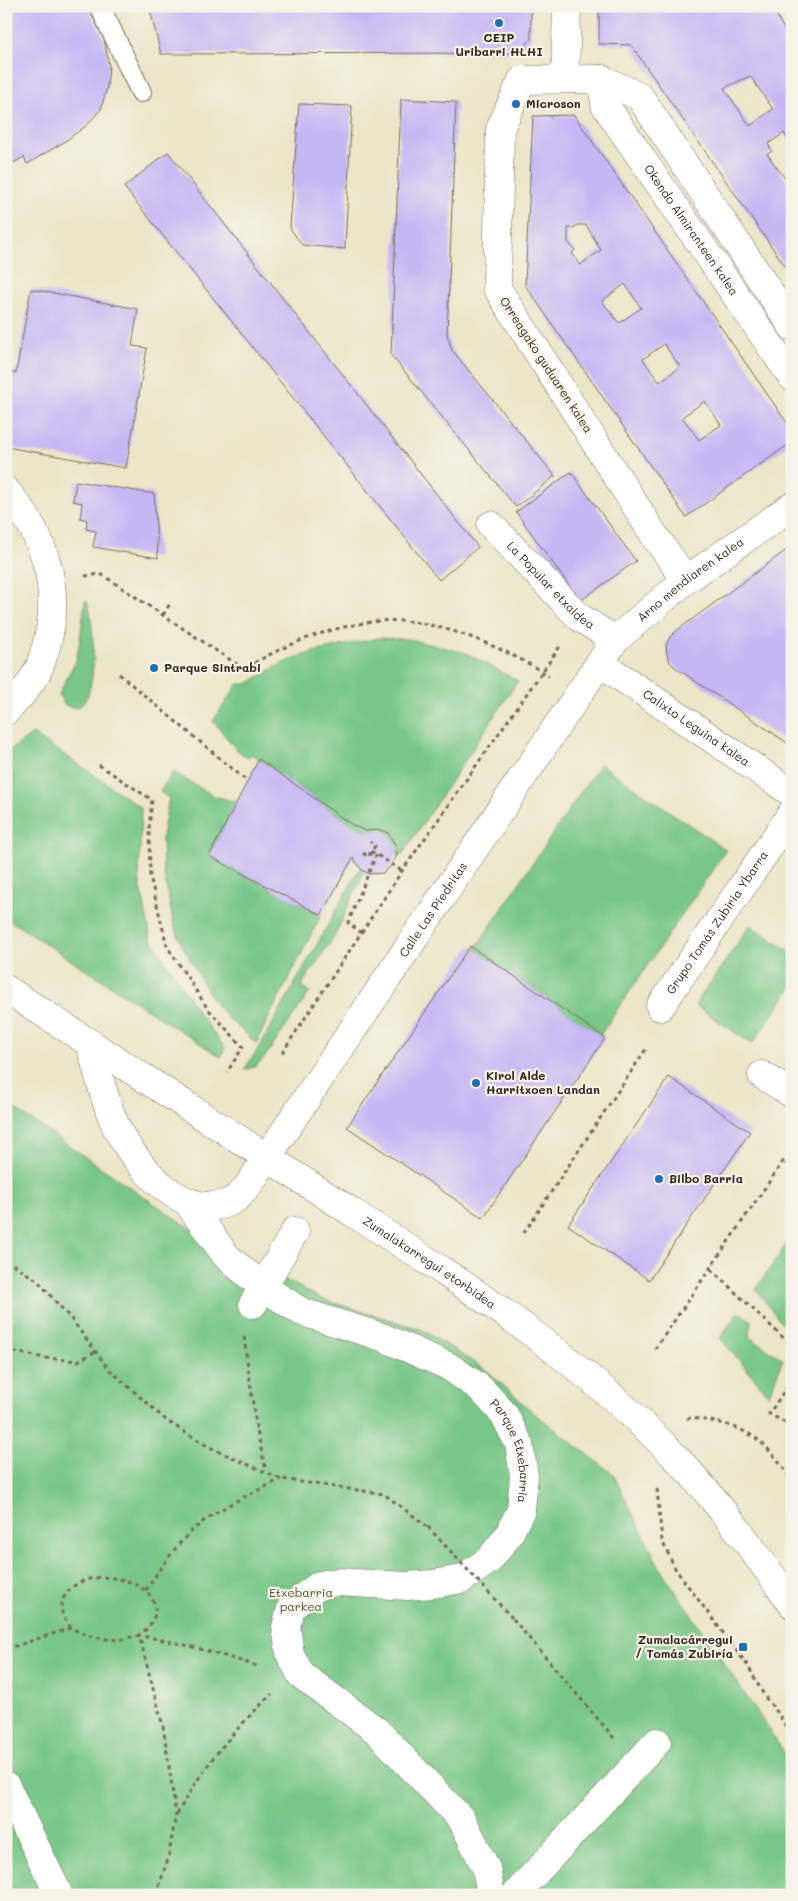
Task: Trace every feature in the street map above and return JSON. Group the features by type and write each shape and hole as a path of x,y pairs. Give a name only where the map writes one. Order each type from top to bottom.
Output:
{"street":[{"path":"567,6 565,79 602,79 640,97 792,326"},
{"name":"Orreagako guduaren kalea","path":"565,79 522,80 500,128 497,288 656,538 686,580"},
{"name":"Okendo Almiranteen kalea","path":"602,79 605,104 792,377"},
{"path":"6,491 22,508 40,542 47,561 52,597 50,632 38,670 23,694 6,711"},
{"name":"Arno mendiaren kalea","path":"600,663 615,640 686,580 792,506"},
{"name":"La Popular etxaldea","path":"491,525 580,617 615,640"},
{"name":"Calixto Leguina kalea","path":"600,663 792,793"},
{"name":"Calle Las Piedritas","path":"187,1202 209,1207 229,1202 241,1195 600,663"},
{"name":"Grupo Tomás Zubiria Ybarra","path":"660,1007 792,813"},
{"name":"Zumalakarregui etorbidea","path":"6,989 474,1291 572,1362 652,1434 707,1492 747,1542 792,1604"},
{"path":"90,1043 109,1110 128,1148 158,1183 187,1202"},
{"path":"762,1075 792,1094"},
{"name":"Parque Etxebarria","path":"187,1202 227,1257 258,1295 302,1312 382,1337 448,1366 480,1388 504,1414 519,1444 524,1476 520,1510 508,1536 489,1560 462,1579 434,1584 407,1586 336,1582 320,1585 306,1594 292,1608 286,1627 293,1675 377,1731 462,1820 486,1868 490,1895"},
{"path":"258,1295 295,1231"},
{"path":"516,1895 657,1742"},
{"path":"6,1786 59,1895"}],"lane":[{"path":"103,6 103,13 141,92"}],"path":[{"path":"79,577 101,574 244,670 272,652 300,641 339,628 381,621 415,623 449,630 493,647 542,672"},
{"path":"163,615 171,602"},
{"path":"282,1053 402,871 580,617"},
{"path":"119,674 247,782"},
{"path":"98,765 152,800 149,829 150,876 166,946 208,1009 243,1046 227,1072"},
{"path":"362,853 368,857 375,846 370,842"},
{"path":"371,851 402,871"},
{"path":"362,933 348,924 376,854"},
{"path":"524,1233 646,1049"},
{"path":"656,1349 784,1160 792,1172"},
{"path":"6,1260 37,1280 72,1320 108,1369 167,1421 209,1447 281,1479 384,1494 428,1527 513,1619 636,1766"},
{"path":"711,1269 792,1346"},
{"path":"258,1295 242,1320 256,1426 266,1472"},
{"path":"6,1350 45,1358 78,1361 96,1352"},
{"path":"792,1379 769,1414 792,1426"},
{"path":"792,1479 763,1445 751,1436 718,1422 690,1418 652,1434 662,1541 676,1570 748,1666 792,1737"},
{"path":"146,1590 161,1567 192,1530 224,1507 281,1479"},
{"path":"139,1635 151,1624 155,1610 146,1590 130,1582 113,1577 96,1578 78,1583 66,1594 61,1605 63,1619 71,1628 86,1635 104,1639 122,1639 139,1635 206,1650 293,1675"},
{"path":"6,1649 71,1628"},
{"path":"139,1635 163,1726 176,1814 168,1859 156,1895"},
{"path":"176,1814 196,1780 222,1745 241,1723 293,1675"}],"green space":[{"path":"85,601 87,601 90,611 93,668 90,687 85,701 76,707 64,704 59,694 76,660"},
{"path":"378,638 408,639 466,653 518,681 401,856 397,854 393,839 388,833 380,830 365,831 352,825 252,754 248,758 237,750 213,721 238,684 247,684 281,664 313,652"},
{"path":"33,734 141,808 139,878 151,939 198,1012 225,1048 221,1057 6,918 6,753"},
{"path":"600,764 726,850 600,1035 475,949"},
{"path":"173,772 214,796 237,802 209,856 321,915 256,1043 230,1020 212,999 181,943 173,922 163,869 162,837 169,798 160,792"},
{"path":"360,868 364,872 335,935 301,986 310,992 265,1057 256,1066 244,1070 260,1046"},
{"path":"750,925 792,953 792,986 752,1044 695,1005"},
{"name":"Etxebarria parkea","path":"6,1103 190,1228 321,1299 421,1329 486,1370 534,1413 613,1474 661,1570 792,1764 792,1895 6,1895"},
{"path":"792,1236 792,1337 756,1289"},
{"path":"738,1312 752,1321 749,1337 783,1359 769,1395 720,1338"}],"building":[{"path":"6,6 87,6 104,38 109,66 107,87 101,109 87,125 64,142 27,164 24,157 6,167"},
{"path":"149,6 531,6 531,39 518,53 161,54"},
{"path":"599,6 772,6 792,45 792,137 788,139 784,133 768,144 772,151 767,154 792,188 792,276 631,45 599,44","holes":["750,76 773,109 750,126 724,88"]},
{"path":"401,99 456,102 447,335 452,350 555,476 516,507 391,355"},
{"path":"299,104 352,106 345,249 302,245 290,228"},
{"path":"574,115 792,430 792,442 686,517 525,285 533,116","holes":["578,225 586,225 601,250 580,265 572,253 575,250 568,242 568,228","625,284 641,308 619,323 602,301","664,344 680,367 659,382 643,359","705,401 721,425 699,440 682,417"]},
{"path":"168,152 478,547 439,580 124,187"},
{"path":"31,289 138,309 132,346 147,348 126,468 6,447 6,372 16,373"},
{"path":"571,472 636,561 580,601 516,512"},
{"path":"76,481 154,494 158,558 93,547 96,531 86,529 87,520 80,518 82,503 73,501"},
{"path":"792,546 792,746 676,668 670,662 666,645 676,631"},
{"path":"259,759 352,825 365,831 380,830 388,833 396,846 397,854 392,865 383,873 369,874 362,870 353,858 321,915 209,856"},
{"name":"Kirol Alde Harritxoen Landan","path":"470,946 605,1038 483,1218 347,1127"},
{"name":"Bilbo Barria","path":"669,1077 750,1132 649,1280 568,1225"}],"place":[{"name":"CEIP Uribarri HLHI","path":"499,23"},
{"name":"Microson","path":"516,104"},
{"name":"Parque Sintrabi","path":"154,668"},
{"name":"Kirol Alde Harritxoen Landan","path":"476,1083"},
{"name":"Bilbo Barria","path":"659,1179"},
{"name":"Zumalacárregui / Tomás Zubiría","path":"743,1647"}]}
